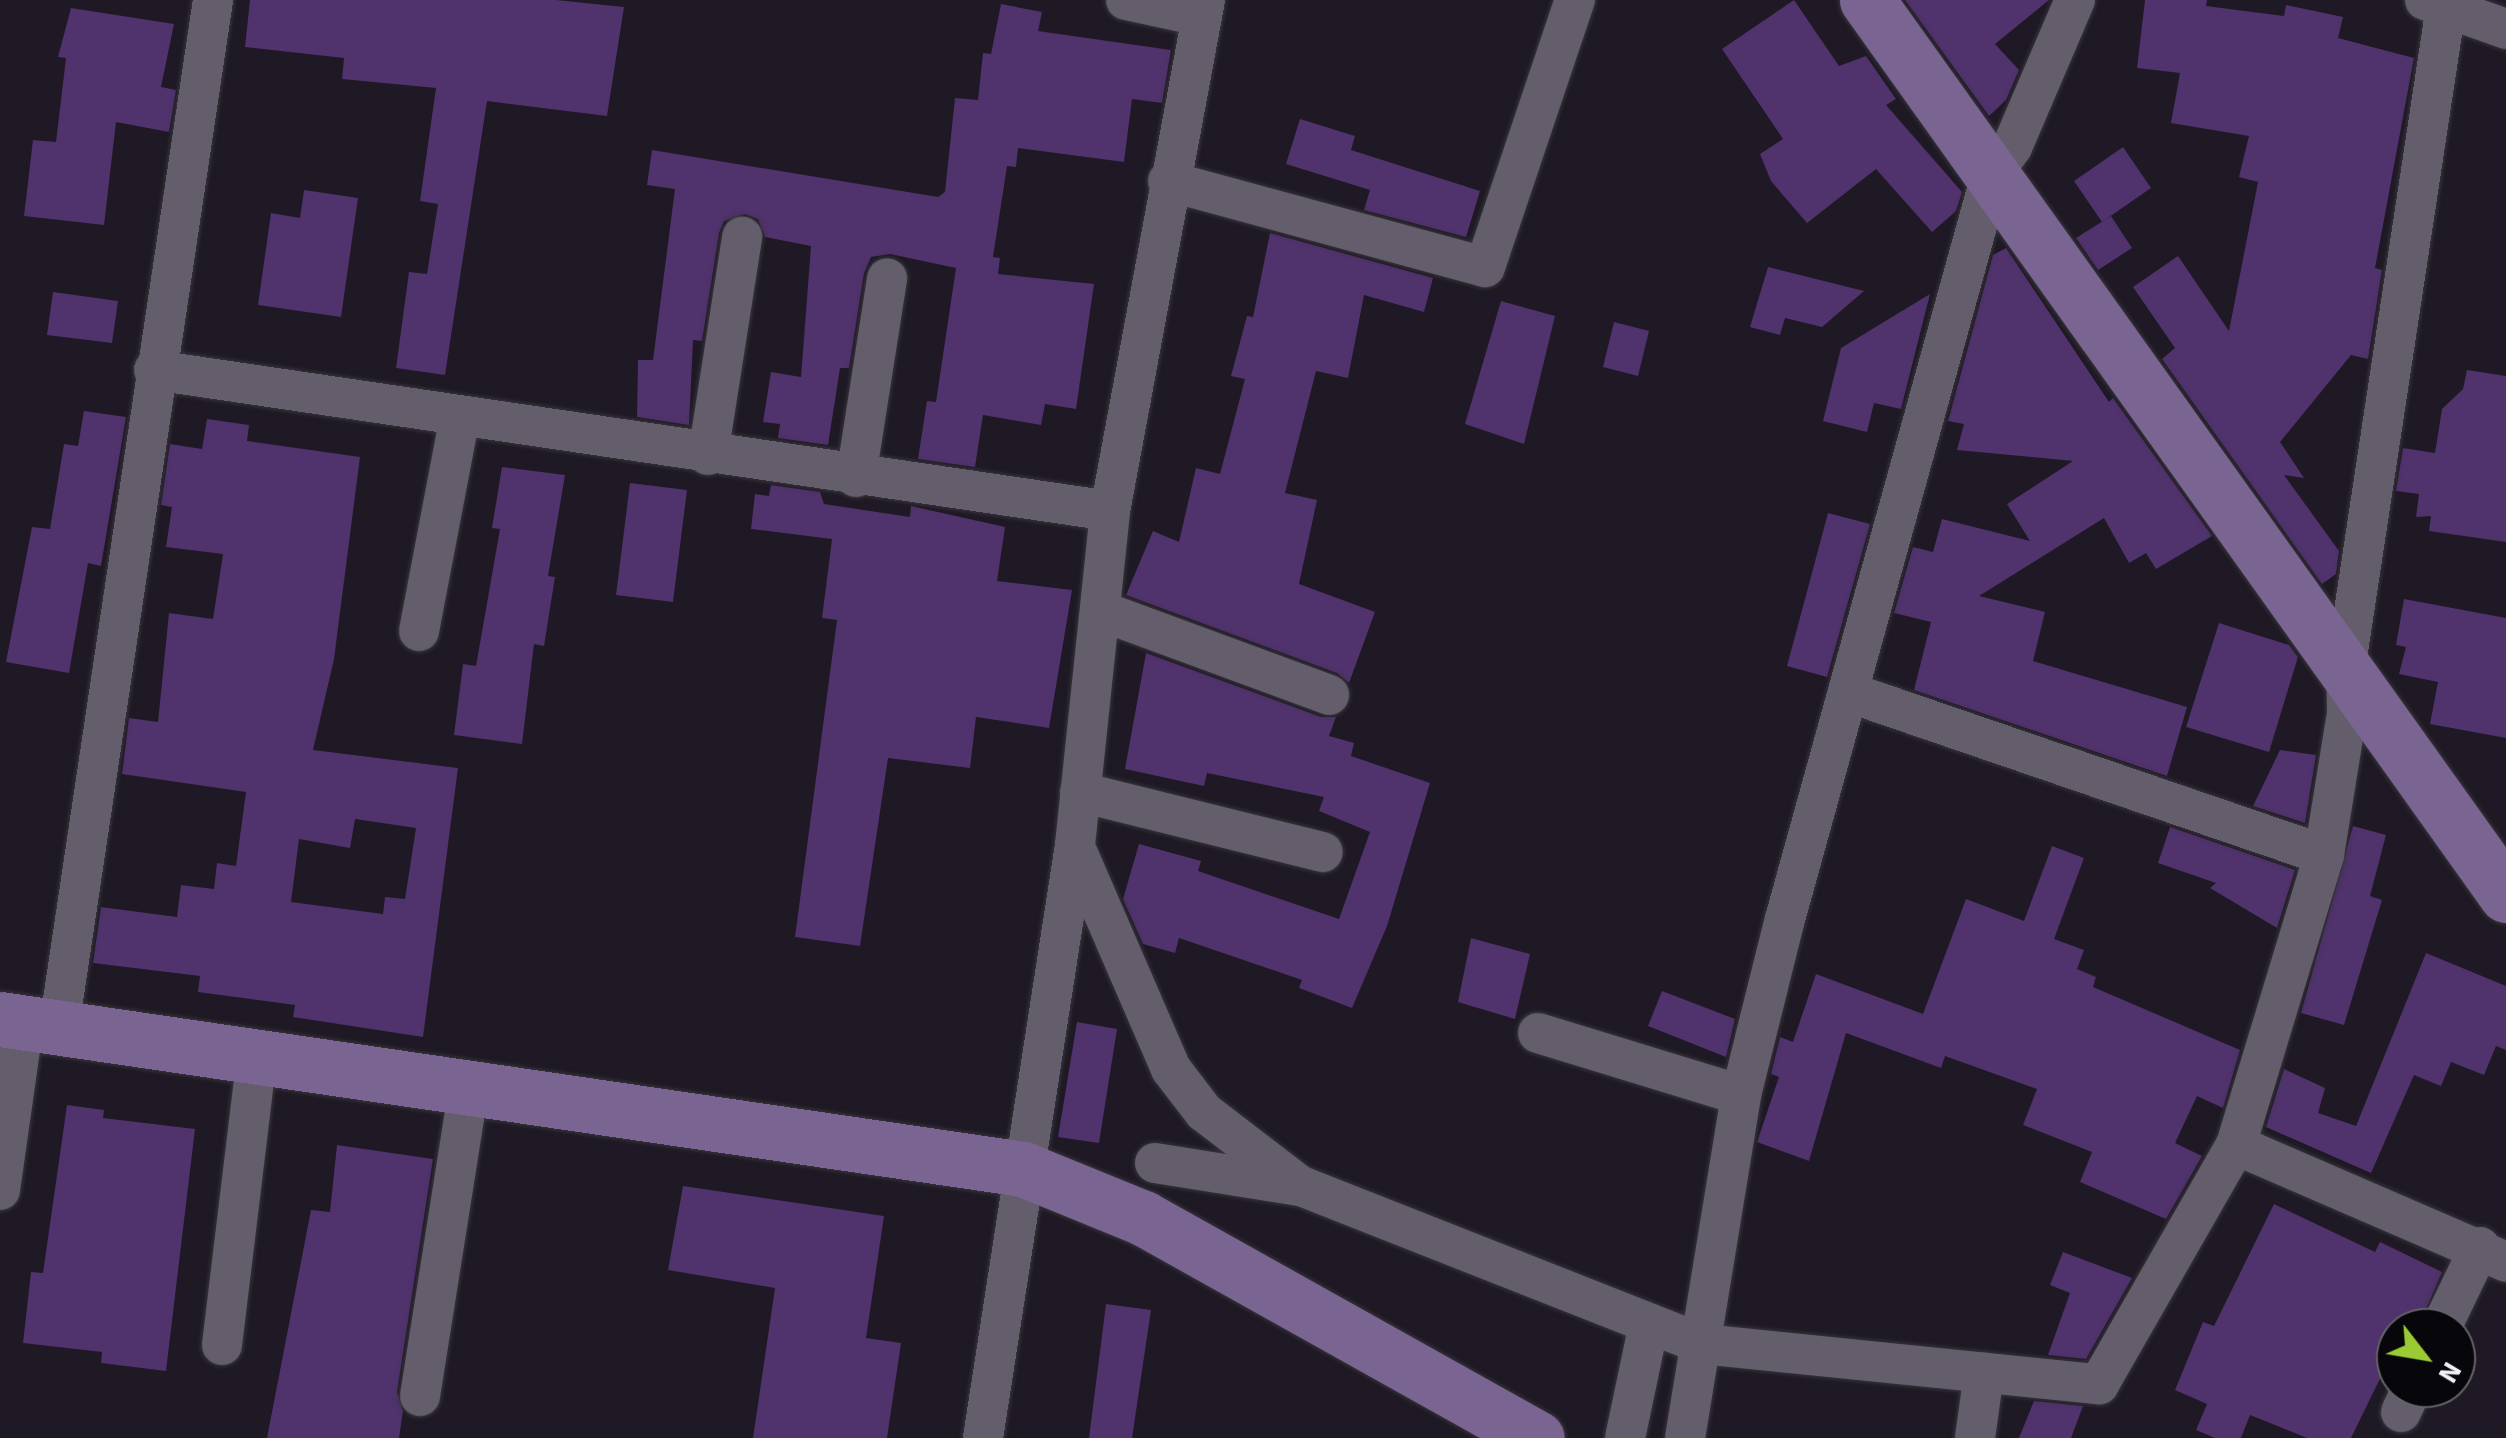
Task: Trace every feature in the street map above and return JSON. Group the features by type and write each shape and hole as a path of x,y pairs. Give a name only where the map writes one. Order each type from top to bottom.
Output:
{"street":[{"path":"0,1190 27,1023 154,370 213,0"},
{"path":"983,1438 1075,846 1110,511 1202,8 1126,0"},
{"path":"1168,181 1485,267 1575,0"},
{"path":"1868,0 2500,876"},
{"path":"1684,1438 1741,1095 1848,692 1991,175 2012,148 2075,0"},
{"path":"1156,1164 1301,1186 1702,1344 2099,1384 2236,1145 2324,855 2347,713 2346,664 2439,4 2506,29"},
{"path":"708,454 742,237"},
{"path":"856,477 887,278"},
{"path":"154,370 856,477 1110,511"},
{"path":"419,631 460,416"},
{"path":"1101,611 1328,695"},
{"path":"1848,692 2324,855"},
{"path":"1080,792 1323,852"},
{"path":"1075,846 1092,898 1171,1069 1204,1112 1301,1186"},
{"path":"27,1023 468,1092 1023,1168 1143,1218 1537,1438"},
{"path":"1538,1033 1741,1095"},
{"path":"222,1345 257,1057"},
{"path":"420,1396 468,1092"},
{"path":"2236,1145 2493,1254 2455,1308"},
{"path":"1625,1438 1650,1324"},
{"path":"1975,1438 1984,1373"}],"building":[{"path":"250,0 556,0 624,7 607,116 487,101 445,375 396,368 409,272 427,274 438,204 420,201 436,88 342,79 344,58 245,47"},
{"path":"1794,0 1839,66 1866,56 1896,99 1886,105 1962,192 1956,211 1932,232 1876,169 1807,223 1771,181 1760,154 1783,139 1722,49"},
{"path":"1905,0 2049,0 1995,44 2019,70 2006,100 1989,116"},
{"path":"2145,0 2207,0 2206,6 2284,16 2286,5 2343,17 2338,38 2414,58 2375,268 2382,270 2368,359 2351,355 2280,442 2304,478 2284,475 2339,551 2336,574 2322,584 2162,359 2175,348 2133,287 2178,256 2229,331 2258,182 2239,177 2249,136 2171,123 2180,73 2137,68"},
{"path":"1001,4 1042,12 1038,31 1171,50 1162,103 1132,99 1124,162 1018,148 1016,167 1007,166 993,257 1000,258 998,274 1094,284 1076,409 1045,404 1041,425 983,415 975,467 918,459 927,401 936,402 956,268 890,254 871,257 864,273 849,368 840,368 828,445 778,438 780,424 763,422 771,372 801,377 811,246 765,237 758,219 745,214 724,221 719,233 702,341 693,340 689,425 637,417 638,360 653,360 675,189 647,185 652,150 938,197 945,192 955,98 978,100 983,53 991,54"},
{"path":"71,8 174,24 161,87 176,90 169,132 116,122 104,225 24,216 33,140 56,142 66,58 58,57"},
{"path":"1300,119 1355,136 1351,150 1480,191 1466,237 1364,210 1370,190 1286,164"},
{"path":"2123,147 2151,188 2102,222 2074,181"},
{"path":"304,190 358,198 341,317 258,305 271,213 300,218"},
{"path":"2111,216 2132,248 2098,270 2076,238"},
{"path":"1270,233 1433,278 1424,312 1364,295 1348,378 1316,371 1285,493 1317,500 1299,584 1375,612 1349,683 1337,673 1126,595 1153,531 1179,542 1196,468 1220,474 1245,379 1231,376 1247,316 1253,317"},
{"path":"2006,248 2109,402 2113,398 2212,536 2156,569 2146,553 2129,563 2104,518 1979,596 2045,612 2033,661 2187,707 2167,776 1914,690 1931,622 1894,613 1913,547 1933,552 1942,519 2030,541 2007,504 2073,461 1957,450 1964,424 1948,421 1993,255"},
{"path":"1768,267 1864,291 1822,327 1785,318 1780,335 1750,327"},
{"path":"53,292 118,301 112,343 47,335"},
{"path":"1930,294 1901,409 1874,403 1867,432 1823,421 1841,348"},
{"path":"1501,301 1555,316 1524,444 1465,424"},
{"path":"1614,322 1649,331 1638,376 1603,367"},
{"path":"2467,370 2506,376 2506,542 2429,531 2431,516 2416,517 2419,494 2396,491 2403,448 2435,453 2442,409 2463,389"},
{"path":"84,411 126,417 101,566 88,563 69,673 6,662 32,527 50,529 64,444 78,446"},
{"path":"207,419 249,425 247,441 360,457 334,659 313,750 458,768 423,1037 293,1017 295,1005 198,992 200,976 93,963 101,907 177,917 181,885 214,889 217,863 236,866 246,792 122,774 129,718 158,722 169,613 213,619 223,554 166,547 172,507 161,505 170,444 202,449","holes":["355,819 416,828 405,899 385,897 383,914 291,902 299,839 350,848"]},
{"path":"502,467 565,475 548,576 555,577 544,646 534,644 522,744 454,735 463,664 476,666 500,529 492,528"},
{"path":"630,483 687,490 673,602 616,595"},
{"path":"771,485 820,492 824,504 910,517 911,506 1005,527 997,581 1072,590 1049,728 976,717 970,768 888,758 860,946 795,937 837,620 822,618 832,539 751,529 755,494 769,496"},
{"path":"1828,513 1870,524 1827,677 1787,666"},
{"path":"2404,599 2506,618 2506,738 2430,724 2438,682 2399,674 2406,647 2396,645"},
{"path":"2219,623 2289,645 2298,657 2269,752 2186,727"},
{"path":"1146,653 1321,717 1336,717 1329,736 1354,743 1351,756 1430,783 1387,926 1352,1008 1299,988 1302,980 1179,938 1175,953 1143,944 1123,899 1139,844 1201,861 1198,871 1339,919 1370,832 1319,811 1324,797 1207,773 1204,786 1125,769"},
{"path":"2280,750 2316,755 2305,823 2253,806"},
{"path":"2353,826 2386,835 2370,896 2382,900 2344,1025 2301,1013"},
{"path":"2170,827 2295,870 2277,928 2210,888 2216,883 2158,863"},
{"path":"2052,846 2084,858 2054,939 2084,950 2077,969 2096,977 2093,987 2240,1050 2223,1108 2197,1096 2175,1143 2202,1156 2166,1219 2080,1182 2092,1152 2023,1125 2037,1089 1945,1056 1941,1068 1846,1033 1809,1161 1757,1142 1779,1077 1771,1074 1780,1037 1793,1042 1816,974 1923,1014 1966,899 2024,921"},
{"path":"1471,938 1530,954 1515,1019 1458,1002"},
{"path":"2426,953 2506,986 2506,1050 2496,1046 2484,1075 2451,1062 2441,1086 2414,1075 2371,1173 2266,1127 2284,1069 2325,1088 2318,1113 2356,1126"},
{"path":"1662,991 1735,1019 1726,1057 1648,1026"},
{"path":"1077,1022 1117,1029 1099,1143 1058,1137"},
{"path":"67,1105 104,1110 103,1118 195,1129 166,1371 101,1363 102,1352 23,1343 31,1272 43,1273"},
{"path":"337,1145 433,1159 397,1392 403,1411 399,1438 267,1438 311,1210 330,1212"},
{"path":"683,1186 884,1216 866,1338 901,1343 887,1438 753,1438 775,1288 668,1270"},
{"path":"2274,1204 2375,1252 2380,1242 2442,1272 2427,1308 2376,1308 2376,1387 2351,1438 2307,1438 2250,1415 2241,1438 2215,1438 2196,1430 2207,1404 2175,1390 2203,1322 2214,1326"},
{"path":"2063,1252 2132,1278 2086,1359 2048,1355 2070,1293 2050,1285"},
{"path":"1106,1304 1151,1310 1132,1438 1089,1438"},
{"path":"2034,1401 2083,1406 2071,1438 2019,1438"}]}
